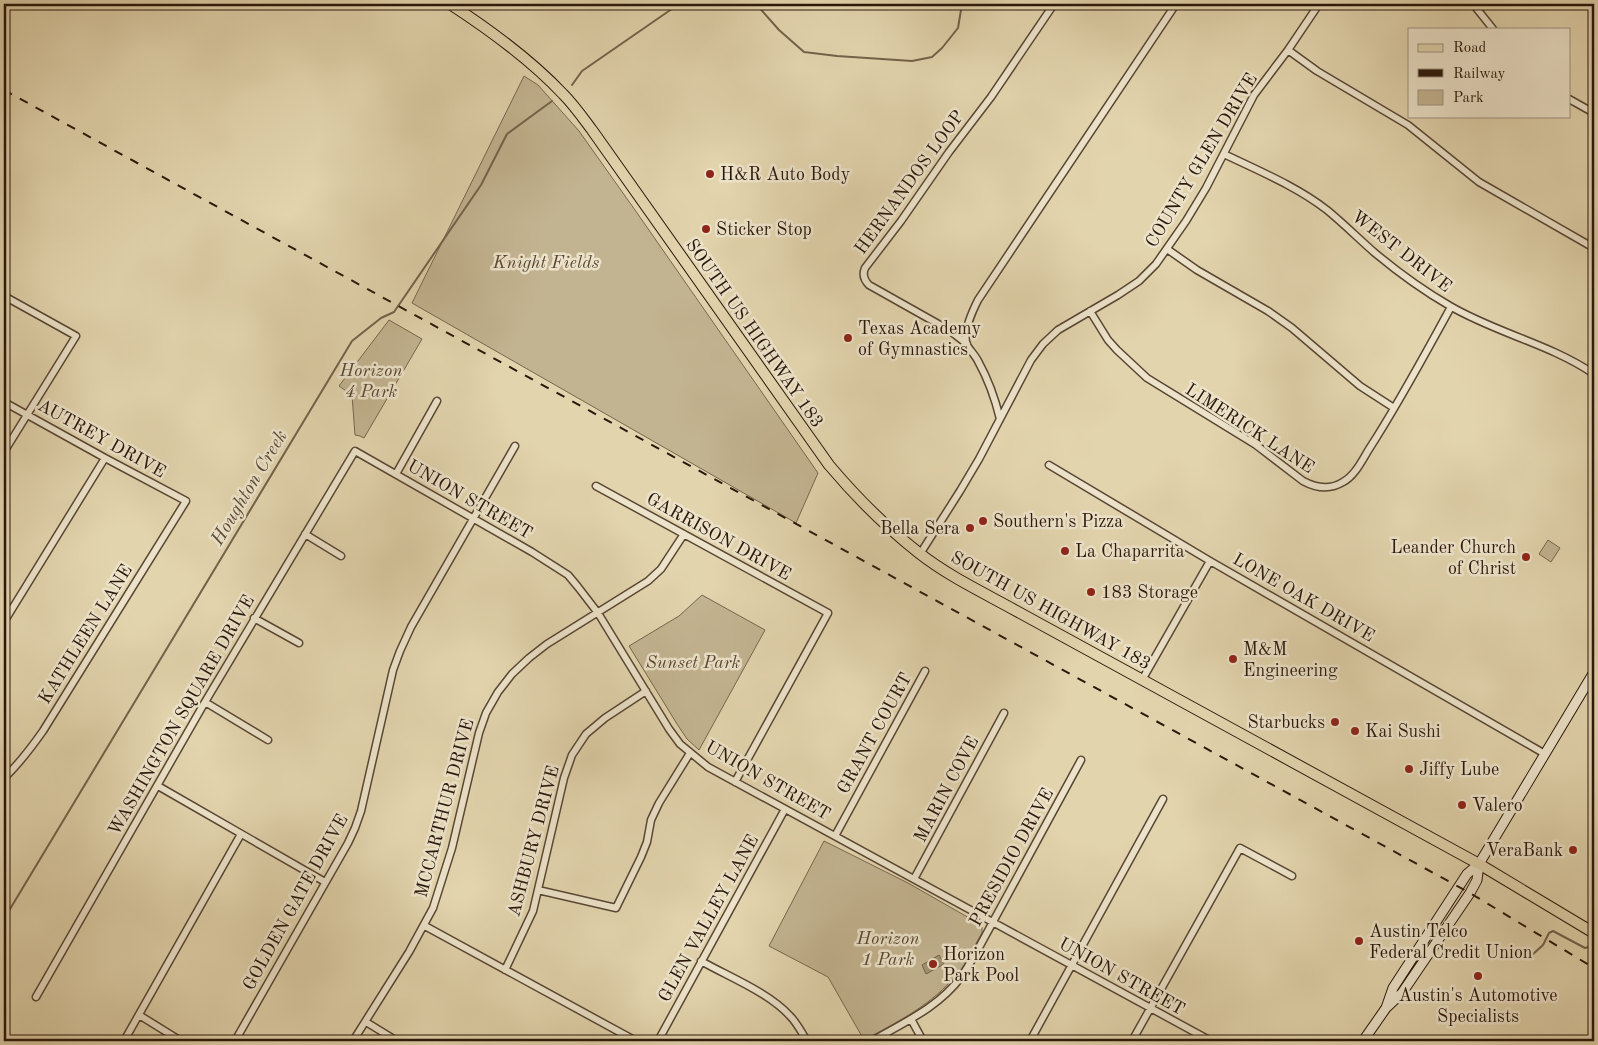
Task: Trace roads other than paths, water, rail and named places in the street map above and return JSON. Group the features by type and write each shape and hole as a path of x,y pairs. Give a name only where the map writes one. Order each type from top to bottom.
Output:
{"main road":[{"name":"SOUTH US HIGHWAY 183","path":"450,4 482,25 529,61 564,95 592,130 829,465 889,528 920,554 952,575 1479,864 1594,933"},
{"path":"1363,1041 1386,1008 1393,988 1467,874 1479,864 1594,672"}],"street":[{"name":"HERNANDOS LOOP","path":"1000,419 986,375 967,344 949,330 869,285 864,278 863,272 991,97 1054,4"},
{"path":"967,344 968,323 978,300 1176,4"},
{"name":"COUNTY GLEN DRIVE","path":"920,554 960,492 1027,368 1043,344 1066,324 1139,281 1150,272 1206,188 1254,95 1288,50 1319,4"},
{"path":"1473,4 1492,28"},
{"path":"1288,50 1317,71 1408,125 1479,182 1594,248"},
{"path":"1570,100 1594,114"},
{"name":"WEST DRIVE","path":"1224,154 1305,195 1327,210 1402,275 1451,307 1561,355 1594,374"},
{"path":"1167,249 1197,270 1268,311 1299,334 1360,386 1394,408"},
{"path":"4,296 76,336 4,452"},
{"name":"LIMERICK LANE","path":"1090,311 1117,350 1147,378 1256,445 1303,481 1326,488 1348,479 1354,473 1394,408 1451,307"},
{"path":"396,474 437,401"},
{"name":"AUTREY DRIVE","path":"4,402 186,501"},
{"name":"GOLDEN GATE DRIVE","path":"235,1041 355,828 393,670 400,651 411,627 515,446"},
{"name":"UNION STREET","path":"355,451 474,518 553,564 568,575 598,613 668,729 680,744 708,767 1211,1041"},
{"name":"WASHINGTON SQUARE DRIVE","path":"36,997 254,618 355,451"},
{"path":"4,622 105,458"},
{"name":"LONE OAK DRIVE","path":"1049,465 1210,561 1545,754"},
{"name":"GARRISON DRIVE","path":"596,486 828,613 735,782"},
{"name":"KATHLEEN LANE","path":"4,778 14,770 43,731 186,501"},
{"path":"305,534 341,556"},
{"name":"MCCARTHUR DRIVE","path":"353,1041 425,926 436,900 452,848 479,733 486,713 498,692 512,674 547,644 648,582 661,570 684,534"},
{"path":"1142,680 1210,561"},
{"path":"254,618 299,644"},
{"name":"GRANT COURT","path":"835,836 925,671"},
{"name":"ASHBURY DRIVE","path":"504,970 533,911 564,778 572,755 586,734 605,718 646,691"},
{"path":"205,702 268,740"},
{"name":"MARIN COVE","path":"914,879 1004,713"},
{"path":"538,890 616,908 642,856 651,820 659,803 690,753"},
{"name":"PRESIDIO DRIVE","path":"872,1041 937,1002 961,977 1081,760"},
{"path":"158,786 326,882"},
{"path":"1030,1041 1163,799"},
{"name":"GLEN VALLEY LANE","path":"658,1041 785,808"},
{"path":"124,1041 241,834"},
{"path":"1132,1041 1240,848 1292,876"},
{"path":"425,926 636,1041"},
{"path":"701,961 762,994 779,1006 790,1016 808,1041"},
{"path":"140,1015 181,1041"},
{"path":"911,1019 923,1041"},
{"path":"366,1022 397,1041"}],"waterway":[{"name":"Houghton Creek","path":"572,85 582,71 679,4"},
{"name":"Houghton Creek","path":"756,4 779,30 804,52 912,61 932,57 942,48 958,28 962,4"},
{"name":"Houghton Creek","path":"4,919 352,341 381,318 394,312 481,185 507,134 552,101"},
{"path":"1532,955 1543,945 1549,933 1553,931 1585,948 1592,946"}],"railway":[{"path":"4,90 1470,893 1594,968"}],"place":[{"name":"H&R Auto Body","path":"710,174"},
{"name":"Sticker Stop","path":"706,229"},
{"name":"Texas Academy of Gymnastics","path":"848,338"},
{"name":"Southern's Pizza","path":"983,521"},
{"name":"Bella Sera","path":"970,528"},
{"name":"La Chaparrita","path":"1065,551"},
{"name":"Leander Church of Christ","path":"1526,557"},
{"name":"183 Storage","path":"1091,592"},
{"name":"M&M Engineering","path":"1233,659"},
{"name":"Starbucks","path":"1335,722"},
{"name":"Kai Sushi","path":"1355,731"},
{"name":"Jiffy Lube","path":"1409,769"},
{"name":"Valero","path":"1462,805"},
{"name":"VeraBank","path":"1573,850"},
{"name":"Austin Telco Federal Credit Union","path":"1359,941"},
{"name":"Horizon Park Pool","path":"933,964"},
{"name":"Austin's Automotive Specialists","path":"1478,976"}],"park label":[{"name":"Knight Fields","path":"546,262"},
{"name":"Horizon 4 Park","path":"371,380"},
{"name":"Sunset Park","path":"693,662"},
{"name":"Horizon 1 Park","path":"888,948"}]}
